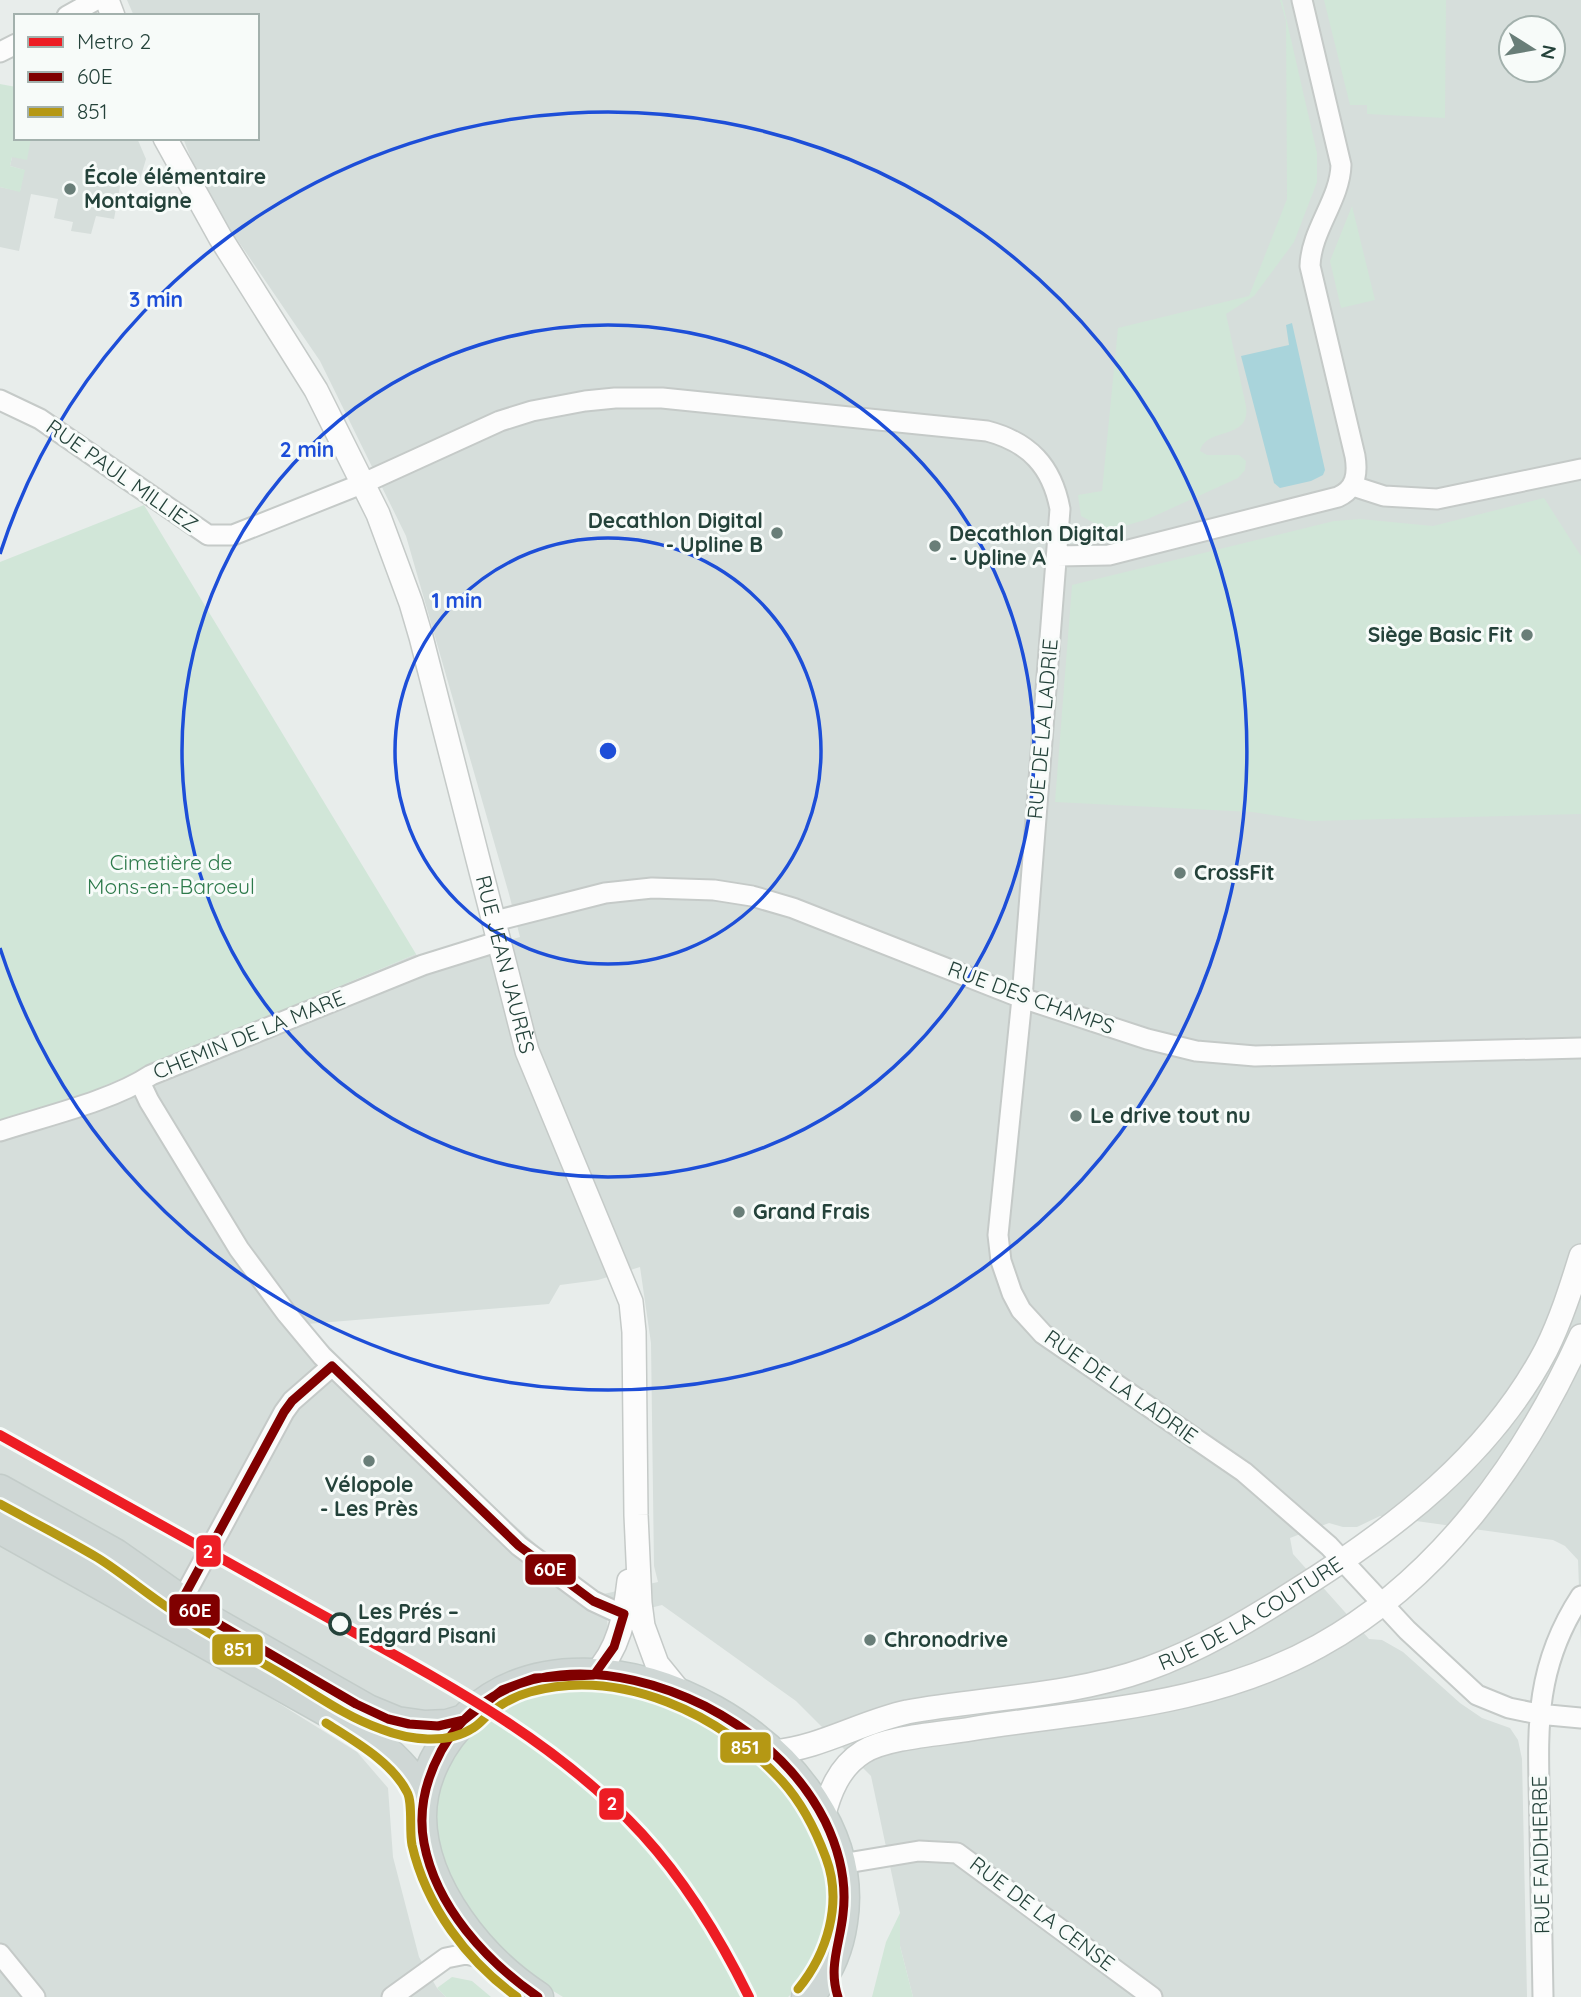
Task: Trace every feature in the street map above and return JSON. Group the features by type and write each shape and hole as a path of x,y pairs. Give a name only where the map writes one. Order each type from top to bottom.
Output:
{"main road":[{"path":"0,1490 115,1554 181,1602 376,1714 397,1722 425,1726 447,1725 464,1720"},
{"path":"0,1528 352,1726 393,1757 423,1795"},
{"path":"538,1997 492,1960 454,1915 437,1882 427,1851 422,1830 423,1795 436,1759 464,1720 495,1695 523,1681 554,1675 594,1675 644,1683 684,1696 727,1718 773,1752 804,1787 823,1818 841,1864 845,1889 839,1939 831,1964 807,1997"},
{"path":"831,1964 838,1997"}],"street":[{"path":"71,14 96,0"},
{"path":"1057,556 1109,555 1338,497 1353,486 1357,473 1356,456 1310,266 1312,248 1340,178 1340,160 1302,0"},
{"name":"RUE JEAN JAURÈS","path":"166,140 220,237 332,419 390,545 416,621 531,1065 631,1302 635,1347 636,1515 640,1603 645,1632 657,1664 684,1696"},
{"name":"RUE DE LA LADRIE","path":"364,484 500,421 550,407 615,398 662,398 987,431 1002,435 1030,452 1051,477 1060,509 1022,998 998,1235 1005,1274 1021,1310 1031,1323 1057,1345 1244,1472 1336,1553 1447,1669 1477,1695 1497,1704 1538,1714 1581,1718"},
{"name":"RUE PAUL MILLIEZ","path":"0,400 40,419 208,535 233,535 364,484"},
{"path":"1353,486 1384,496 1437,499 1581,469"},
{"name":"RUE DES CHAMPS","path":"497,931 604,893 652,888 714,890 752,896 793,908 1022,998 1147,1040 1217,1054 1255,1056 1581,1048"},
{"name":"CHEMIN DE LA MARE","path":"0,1131 140,1082 163,1069 423,965 497,931"},
{"path":"140,1082 239,1249 287,1314 332,1366 519,1546 593,1601 638,1622 645,1632"},
{"name":"RUE DE LA COUTURE","path":"773,1752 797,1749 885,1717 907,1712 1071,1687 1147,1669 1214,1639 1286,1597 1336,1553 1433,1492 1456,1471 1497,1423 1546,1350 1566,1304 1581,1256"},
{"name":"RUE DE LA COUTURE","path":"823,1818 841,1772 854,1758 871,1747 992,1726 1127,1708 1216,1690 1253,1677 1308,1652 1346,1630 1383,1604 1454,1535 1505,1472 1545,1410 1581,1336"},
{"path":"181,1602 284,1412 292,1401 332,1366"},
{"name":"RUE JEAN JAURÈS","path":"594,1675 614,1647 624,1614 636,1515"},
{"name":"RUE FAIDHERBE","path":"1543,1997 1538,1714 1553,1649 1568,1616 1581,1596"},
{"name":"RUE DE LA CENSE","path":"841,1864 919,1851 957,1853 965,1856 1152,1997"},
{"path":"446,1958 454,1937 454,1915"},
{"path":"0,1954 35,1997"},
{"path":"392,1997 446,1958 466,1954 492,1960"}],"shaded area":[{"path":"127,0 1581,0 1581,1641 1578,1560 1565,1546 1553,1540 1380,1516 1357,1527 1329,1523 1290,1538 1293,1554 1369,1639 1382,1640 1403,1652 1460,1703 1482,1718 1510,1728 1518,1740 1522,1759 1527,1997 913,1997 900,1946 900,1913 871,1776 796,1701 662,1605 607,1619 609,1640 589,1665 494,1684 446,1713 395,1710 207,1608 0,1481 0,1121 92,1091 416,954 423,965 520,937 406,536 320,361 221,216 194,166 184,140 259,140 259,14 133,14","holes":["640,1267 651,1343 654,1566 658,1582 599,1595 566,1571 511,1522 388,1406 307,1324 549,1304 560,1285 598,1280"]},
{"name":"École élémentaire Montaigne","path":"29,140 138,140 146,159 138,186 121,181 114,219 96,216 91,234 71,231 73,222 54,218 58,199 31,194 19,251 0,247 0,187 20,191 24,170 10,166 12,157"},
{"path":"0,1544 229,1672 357,1752 388,1788 393,1857 419,1957 437,1988 446,1997 0,1997"}],"green space":[{"path":"1282,0 1317,153 1317,182 1294,242 1254,296 1226,314 1246,417 1235,429 1204,443 1200,451 1207,455 1239,455 1246,461 1245,470 1238,478 1148,519 1104,532 1081,516 1078,495 1102,491 1118,328 1249,296 1287,199 1286,21"},
{"path":"1324,0 1446,0 1445,118 1367,114 1367,105 1350,105"},
{"path":"0,84 14,87 14,140 31,140 27,160 12,157 10,166 25,170 20,192 0,187"},
{"path":"1352,206 1375,300 1341,308 1330,261"},
{"path":"1544,498 1581,556 1581,814 1310,821 1252,812 1055,802 1072,585 1334,521 1360,519 1433,526"},
{"name":"Cimetière de Mons-en-Baroeul","path":"144,505 416,954 92,1091 0,1121 0,562"},
{"path":"590,1686 669,1703 743,1744 796,1797 829,1871 828,1928 818,1958 802,1984 788,1997 563,1997 529,1976 480,1928 446,1873 434,1821 439,1779 467,1730 505,1701"},
{"path":"900,1913 900,1946 913,1997 872,1997 886,1942"},
{"path":"452,1977 472,1981 491,1997 446,1997 437,1988"}],"water":[{"path":"1292,323 1325,470 1323,475 1311,481 1280,488 1274,483 1241,356 1289,345 1286,325"}],"metro line":[{"name":"2","path":"0,1435 442,1682 485,1708 568,1766 606,1798 642,1834 673,1871 714,1932 749,1997"}],"transit line":[{"name":"60E","path":"332,1366 519,1546 593,1601 624,1614 614,1647 594,1675 535,1678 502,1690 464,1720 438,1726 409,1724 388,1719 356,1704 181,1602 284,1412 292,1401 332,1366"},
{"name":"851","path":"0,1504 98,1558 188,1621 328,1703 367,1724 392,1733 428,1739 452,1737 478,1725 504,1703 530,1692 564,1686 599,1686 634,1692 667,1702 730,1735 782,1781 796,1799 818,1838 831,1875 833,1893 829,1927 817,1960 798,1989"},
{"name":"60E","path":"538,1997 482,1949 452,1910 430,1867 422,1819 431,1773 441,1751 465,1719 493,1696 526,1682 561,1675 597,1675 634,1680 670,1691 723,1716 758,1740 789,1769 825,1821 838,1855 843,1878 843,1914 834,1965 838,1997"},
{"name":"851","path":"326,1723 371,1753 400,1781 409,1797 412,1845 418,1868 438,1910 481,1967 517,1997"}],"place":[{"name":"École élémentaire Montaigne","path":"70,189"},
{"name":"Decathlon Digital - Upline B","path":"777,533"},
{"name":"Decathlon Digital - Upline A","path":"935,546"},
{"name":"Siège Basic Fit","path":"1527,635"},
{"name":"CrossFit","path":"1180,873"},
{"name":"Le drive tout nu","path":"1076,1116"},
{"name":"Grand Frais","path":"739,1212"},
{"name":"Vélopole - Les Près","path":"369,1461"},
{"name":"Les Prés – Edgard Pisani","path":"340,1624"},
{"name":"Chronodrive","path":"870,1640"}]}
